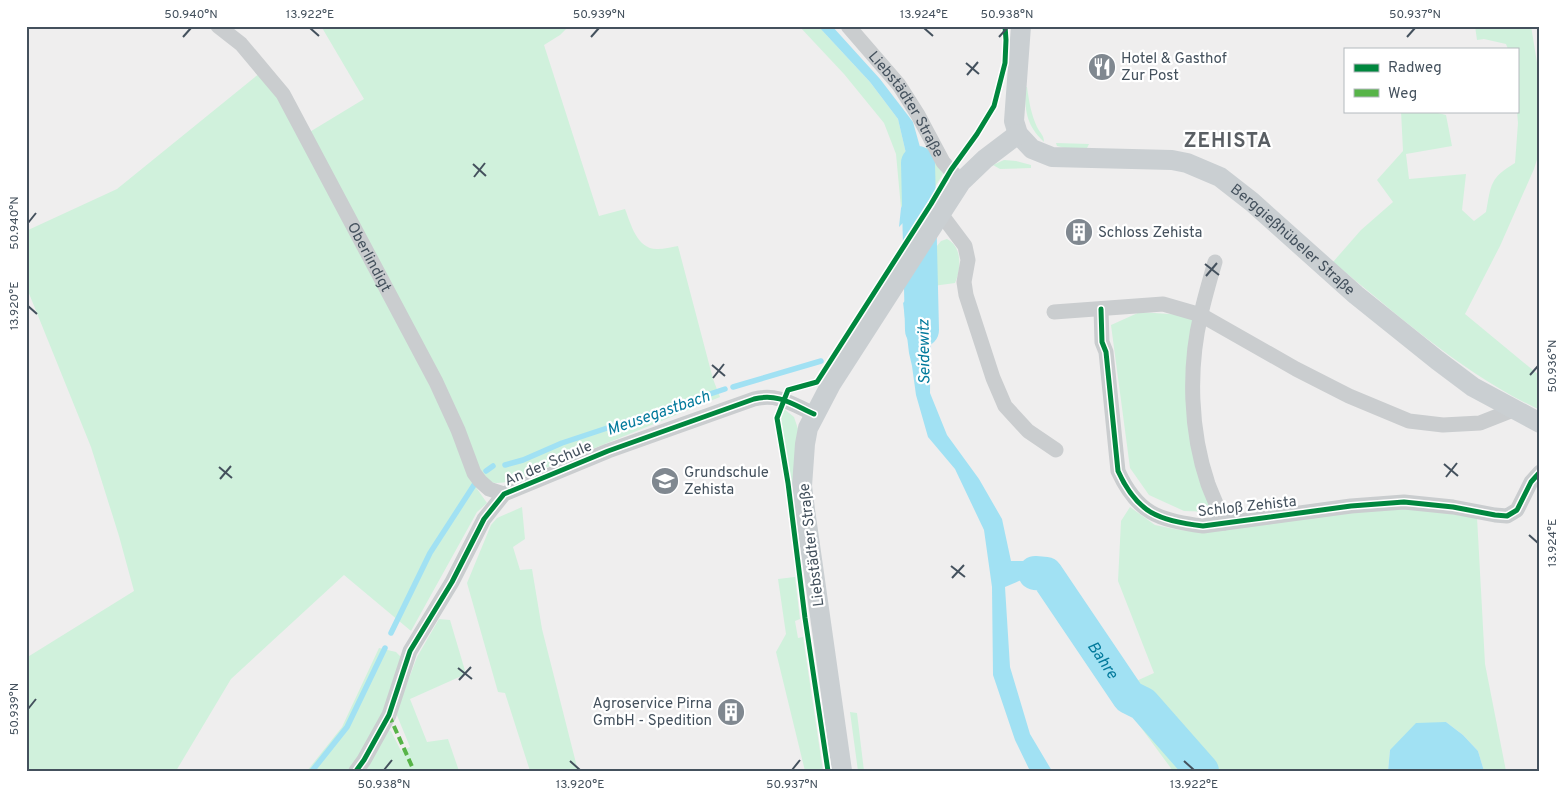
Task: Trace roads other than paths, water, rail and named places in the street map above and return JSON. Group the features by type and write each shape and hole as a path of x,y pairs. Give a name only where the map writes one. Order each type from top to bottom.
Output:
{"main road":[{"path":"1018,134 1014,121 1021,26"},
{"name":"Liebstädter Straße","path":"842,771 803,494 804,444 808,428 831,384 961,182 1018,134"},
{"name":"Berggießhübeler Straße","path":"1018,134 1032,149 1052,157 1172,160 1188,163 1220,176 1252,202 1356,296 1437,360 1473,387 1540,423"}],"street":[{"name":"Oberlindigt","path":"218,26 241,44 283,94 436,382 458,430 474,473 489,489 504,494"},
{"name":"Liebstädter Straße","path":"848,26 898,85 918,115 943,162 961,182"},
{"path":"936,221 965,246 968,260 964,282 966,296 993,378 1005,406 1028,431 1056,450"},
{"name":"Schloß Zehista","path":"1215,262 1201,315 1195,353 1193,386 1196,426 1208,483 1224,523"},
{"path":"1054,312 1163,304 1201,315 1296,369 1349,396 1409,421 1443,425 1480,423 1513,410"},
{"name":"Schloß Zehista","path":"1101,309 1102,342 1106,352 1112,397 1118,471 1134,500 1155,516 1179,523 1203,526 1351,506 1404,502 1452,507 1507,516 1517,510 1528,488 1540,472"},
{"name":"An der Schule","path":"356,771 369,752 389,715 410,651 452,582 484,519 504,494 608,451 764,396 774,396 814,414"}],"water":[{"path":"818,26 832,26 880,79 913,122 925,165 928,197 899,227 901,208 910,188 908,162 898,119 870,82"},
{"path":"931,274 930,393 947,435 979,479 1002,519 1011,561 1033,561 1053,569 1072,600 1061,606 1042,580 1026,578 1005,587 1010,667 1030,734 1052,771 1030,771 1015,740 993,675 992,587 984,530 955,469 928,437 916,395 903,302"},
{"path":"1446,722 1463,735 1478,751 1484,771 1388,771 1390,750 1416,723"}],"waterway":[{"name":"Seidewitz","path":"918,163 922,330"},
{"name":"Meusegastbach","path":"733,387 821,361"},
{"name":"Meusegastbach","path":"505,465 523,460 562,443 725,389"},
{"name":"Meusegastbach","path":"486,471 493,466"},
{"name":"Meusegastbach","path":"391,633 430,553 474,485"},
{"name":"Bahre","path":"1035,573 1046,574 1129,697 1143,704 1202,771"},
{"name":"Meusegastbach","path":"312,771 347,727 385,648"}],"place":[{"name":"Hotel & Gasthof Zur Post","path":"1102,67"},
{"name":"Schloss Zehista","path":"1079,232"},
{"name":"Grundschule Zehista","path":"665,481"},
{"name":"Agroservice Pirna GmbH - Spedition","path":"731,712"}],"district":[{"name":"ZEHISTA","path":"1228,140"}]}
